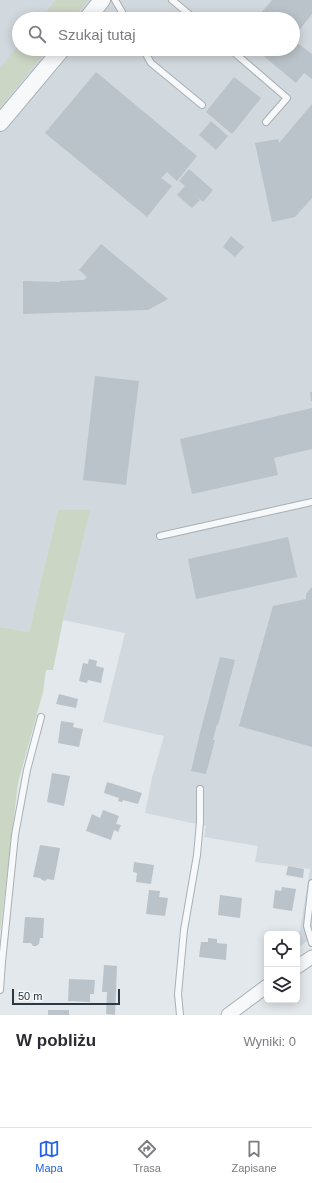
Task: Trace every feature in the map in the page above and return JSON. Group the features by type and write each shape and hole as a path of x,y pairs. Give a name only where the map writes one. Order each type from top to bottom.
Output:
{"street":[{"path":"93,12 102,0"},
{"path":"0,123 56,56"},
{"path":"300,965 312,957"},
{"path":"228,1015 264,988"}],"lane":[{"path":"115,0 122,12"},
{"path":"172,0 186,12"},
{"path":"147,56 151,63 202,105"},
{"path":"238,56 287,98 266,122"},
{"path":"160,536 312,502"},
{"path":"0,990 16,835 27,770 41,717"},
{"path":"180,1015 178,994 184,930 197,855 200,822 200,789"},
{"path":"312,883 307,926 312,943"},
{"path":"307,926 312,915"}],"shaded area":[{"path":"0,0 312,0 312,938 300,946 300,931 310,869 255,862 258,846 204,837 206,826 145,813 152,778 164,736 103,722 125,633 63,620 89,510 58,510 29,632 0,627"}],"green space":[{"path":"56,0 88,0 79,12 46,12"},
{"path":"12,53 12,56 42,56 0,107 0,68"},
{"path":"58,510 90,510 63,620 53,670 46,670 43,692 18,783 0,933 0,627 29,632"}],"building":[{"path":"272,0 312,0 312,14 300,29 300,12 262,12"},
{"path":"300,45 312,54 312,79 304,73 296,83 263,56 300,56"},
{"path":"96,72 197,156 177,181 167,172 161,178 172,186 147,217 45,133"},
{"path":"234,77 261,98 232,134 206,112"},
{"path":"312,104 312,198 295,217 272,222 255,143 278,139 279,143"},
{"path":"211,121 228,136 216,150 199,135"},
{"path":"189,169 213,190 203,202 195,195 200,200 192,208 177,195 185,186 179,181"},
{"path":"231,236 244,247 235,257 223,247"},
{"path":"101,244 168,299 148,310 23,314 23,281 60,282 84,280 87,277 79,270"},
{"path":"95,376 139,381 126,485 83,480"},
{"path":"310,392 312,392 312,401 311,401"},
{"path":"312,408 312,449 274,458 278,475 192,494 180,439"},
{"path":"288,537 297,577 196,599 188,559"},
{"path":"312,587 312,747 239,726 273,606 306,599 306,594"},
{"path":"220,657 235,660 218,725 217,724 213,740 215,740 206,774 191,771"},
{"path":"89,659 97,661 96,666 104,668 101,683 88,680 87,683 79,681 83,663 88,664"},
{"path":"59,694 78,699 76,708 56,704"},
{"path":"61,721 74,723 73,727 83,729 79,747 58,743"},
{"path":"52,773 70,776 64,806 47,802"},
{"path":"107,782 142,793 138,804 123,800 122,802 118,801 119,798 104,793"},
{"path":"103,810 119,816 116,824 121,825 118,832 114,830 111,840 86,831 92,814 100,818"},
{"path":"40,845 60,848 54,880 47,879 45,881 40,878 33,877"},
{"path":"134,862 154,865 151,884 136,882 137,873 133,872"},
{"path":"288,866 304,869 303,878 286,875"},
{"path":"282,887 296,889 292,911 273,908 275,890 281,891"},
{"path":"149,890 160,891 159,897 168,898 165,916 146,914"},
{"path":"220,895 242,898 240,918 218,915"},
{"path":"25,917 44,918 43,938 40,938 39,944 36,946 33,946 31,943 23,943"},
{"path":"208,938 217,939 217,943 227,944 226,960 199,957 201,942 208,942"},
{"path":"104,965 117,966 115,1015 106,1014 107,992 102,992"},
{"path":"69,979 95,980 94,994 90,994 90,1002 68,1001"},
{"path":"48,1010 69,1010 69,1015 48,1015"}]}
